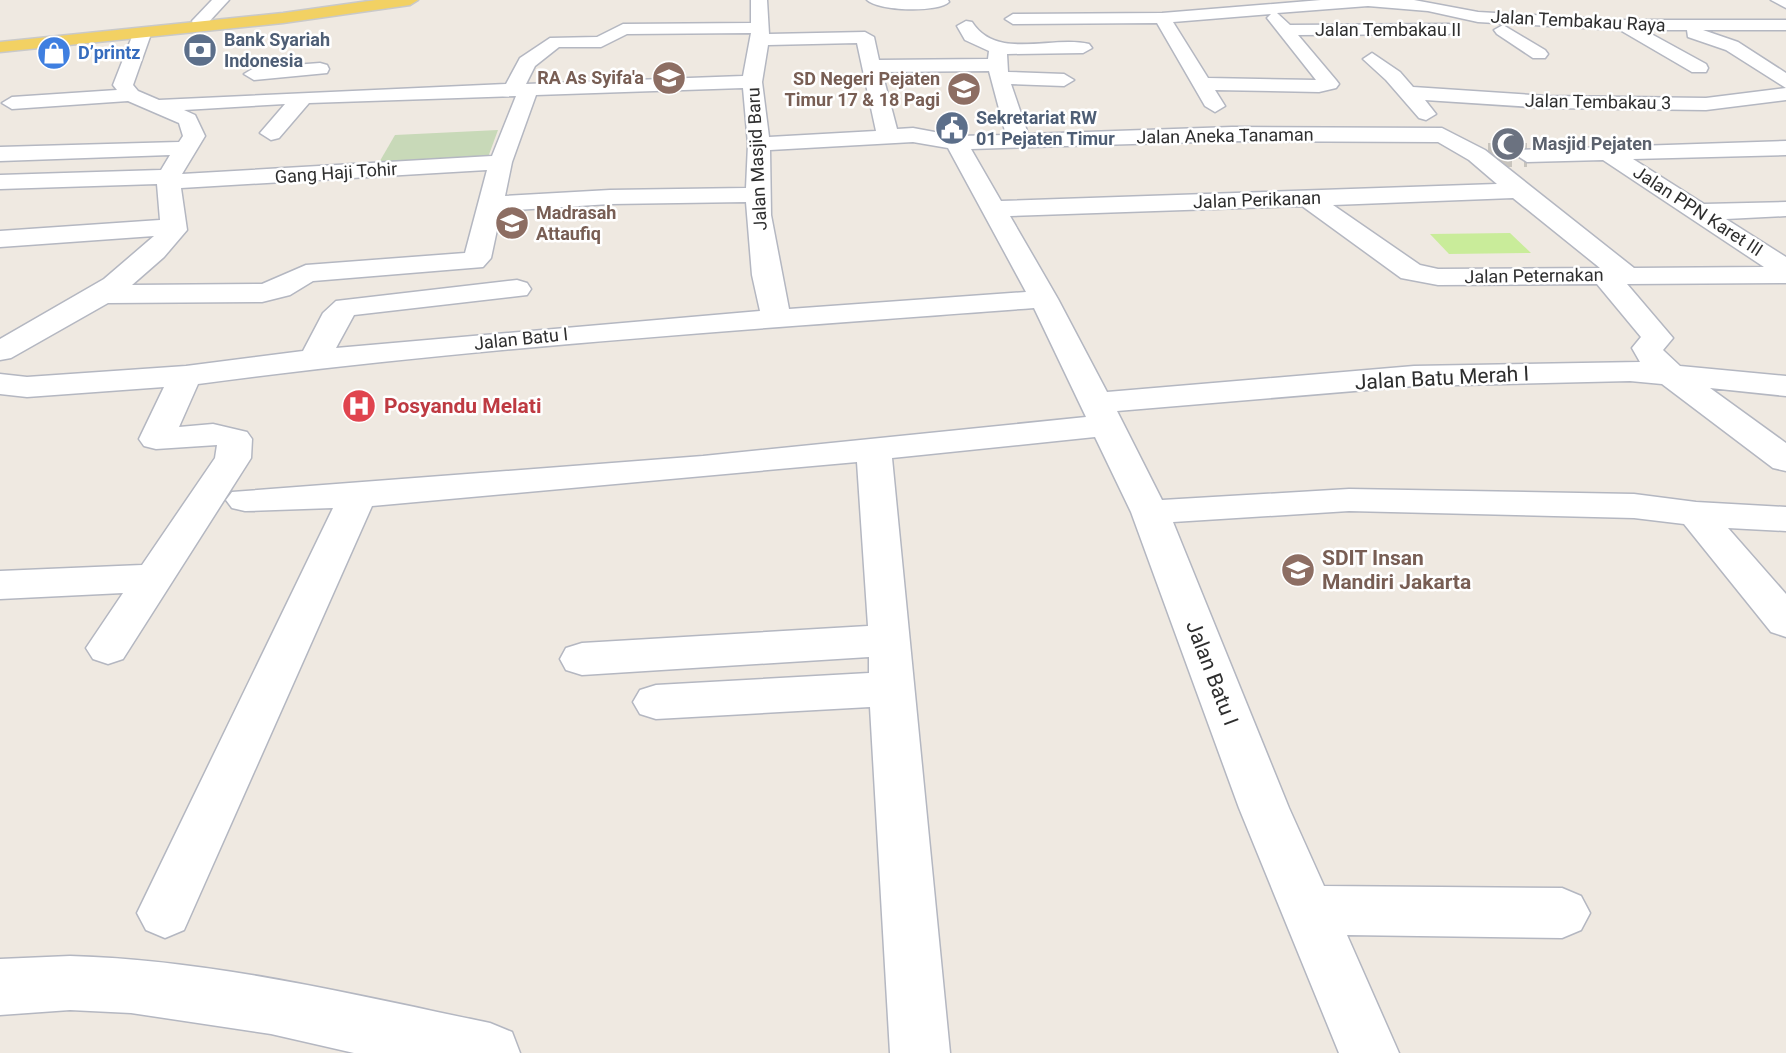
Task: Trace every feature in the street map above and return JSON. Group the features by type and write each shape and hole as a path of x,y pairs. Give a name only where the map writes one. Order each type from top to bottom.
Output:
{"main road":[{"path":"0,42 210,9 369,0"},
{"path":"0,47 142,34 410,0"}],"street":[{"name":"Jalan Masjid Baru","path":"759,0 760,34 752,82 759,144 759,195 766,275 776,317"},
{"path":"875,0 892,4 941,2"},
{"path":"1779,0 1786,3"},
{"name":"Jalan Tembakau Raya","path":"1013,19 1162,18 1368,1 1418,5 1478,16 1622,25 1786,25"},
{"path":"1202,85 1329,84 1267,9"},
{"name":"Jalan Tembakau II","path":"1478,16 1503,30"},
{"path":"858,17 888,136"},
{"path":"1162,18 1233,134"},
{"path":"1622,25 1699,68"},
{"path":"966,26 971,36 999,64 1064,80"},
{"path":"1669,26 1732,46 1786,82"},
{"path":"106,294 262,293 281,289 297,276 318,271 466,263 477,258 527,62 537,58 550,44 601,42 623,29 865,37"},
{"name":"Jalan Tembakau II","path":"1287,30 1503,30"},
{"path":"1503,30 1539,54"},
{"path":"0,351 106,294 152,256 174,230 169,180 194,136 188,119 154,114 135,88 142,34"},
{"path":"871,66 999,64 1083,48"},
{"path":"1372,59 1410,93 1442,135"},
{"path":"999,64 1009,117 1018,140"},
{"path":"228,76 320,69"},
{"path":"154,114 303,97 752,82"},
{"path":"12,103 135,88"},
{"name":"Jalan Tembakau 3","path":"1410,93 1547,102 1706,104 1786,94"},
{"path":"271,133 303,97"},
{"name":"Jalan Aneka Tanaman","path":"759,144 888,136 929,136 956,143 1233,134 1442,135 1483,155 1519,191"},
{"name":"Jalan Batu I","path":"956,143 1044,299 1150,512 1264,808 1369,1053"},
{"path":"0,153 188,148"},
{"path":"1527,155 1786,148"},
{"path":"1743,150 1786,172"},
{"name":"Jalan PPN Karet III","path":"1610,153 1786,268"},
{"name":"Gang Haji Tohir","path":"0,182 169,180 501,162"},
{"path":"1519,191 1615,275 1658,338 1647,348 1649,354 1670,375 1786,460"},
{"name":"Jalan Perikanan","path":"994,209 1519,191"},
{"path":"492,204 610,197 759,195"},
{"name":"Jalan Peternakan","path":"1307,198 1411,272 1438,277 1786,275"},
{"path":"1703,212 1786,209"},
{"path":"0,239 173,227"},
{"path":"315,359 338,313 346,307 517,289"},
{"name":"Jalan Batu I","path":"0,384 27,387 186,376 315,359 776,317 1044,299"},
{"name":"Jalan Batu Merah I","path":"246,500 358,496 874,450 1103,414 1414,376 1630,371 1786,386"},
{"path":"108,648 233,458 235,439 213,434 156,439 186,376"},
{"path":"874,450 891,640 892,689 920,1053"},
{"path":"164,913 358,496"},
{"path":"1150,512 1349,500 1634,506 1696,514 1786,519"},
{"path":"1696,514 1786,622"},
{"path":"0,585 156,578"},
{"path":"582,659 891,640"},
{"path":"656,702 892,689"},
{"path":"1308,910 1562,913"},
{"path":"0,987 70,982 131,985 271,1006 489,1053"}],"green space":[{"path":"498,130 487,160 377,166 395,135"},
{"path":"1510,233 1531,253 1449,254 1430,234"}],"tunnel":[{"path":"1488,155 1527,155"}],"place":[{"name":"Bank Syariah Indonesia","path":"200,50"},
{"name":"D’printz","path":"54,53"},
{"name":"RA As Syifa'a","path":"669,78"},
{"name":"SD Negeri Pejaten Timur 17 & 18 Pagi","path":"964,89"},
{"name":"Sekretariat RW 01 Pejaten Timur","path":"952,128"},
{"name":"Masjid Pejaten","path":"1508,144"},
{"name":"Madrasah Attaufiq","path":"512,223"},
{"name":"Posyandu Melati","path":"359,406"},
{"name":"SDIT Insan Mandiri Jakarta","path":"1298,570"}]}
